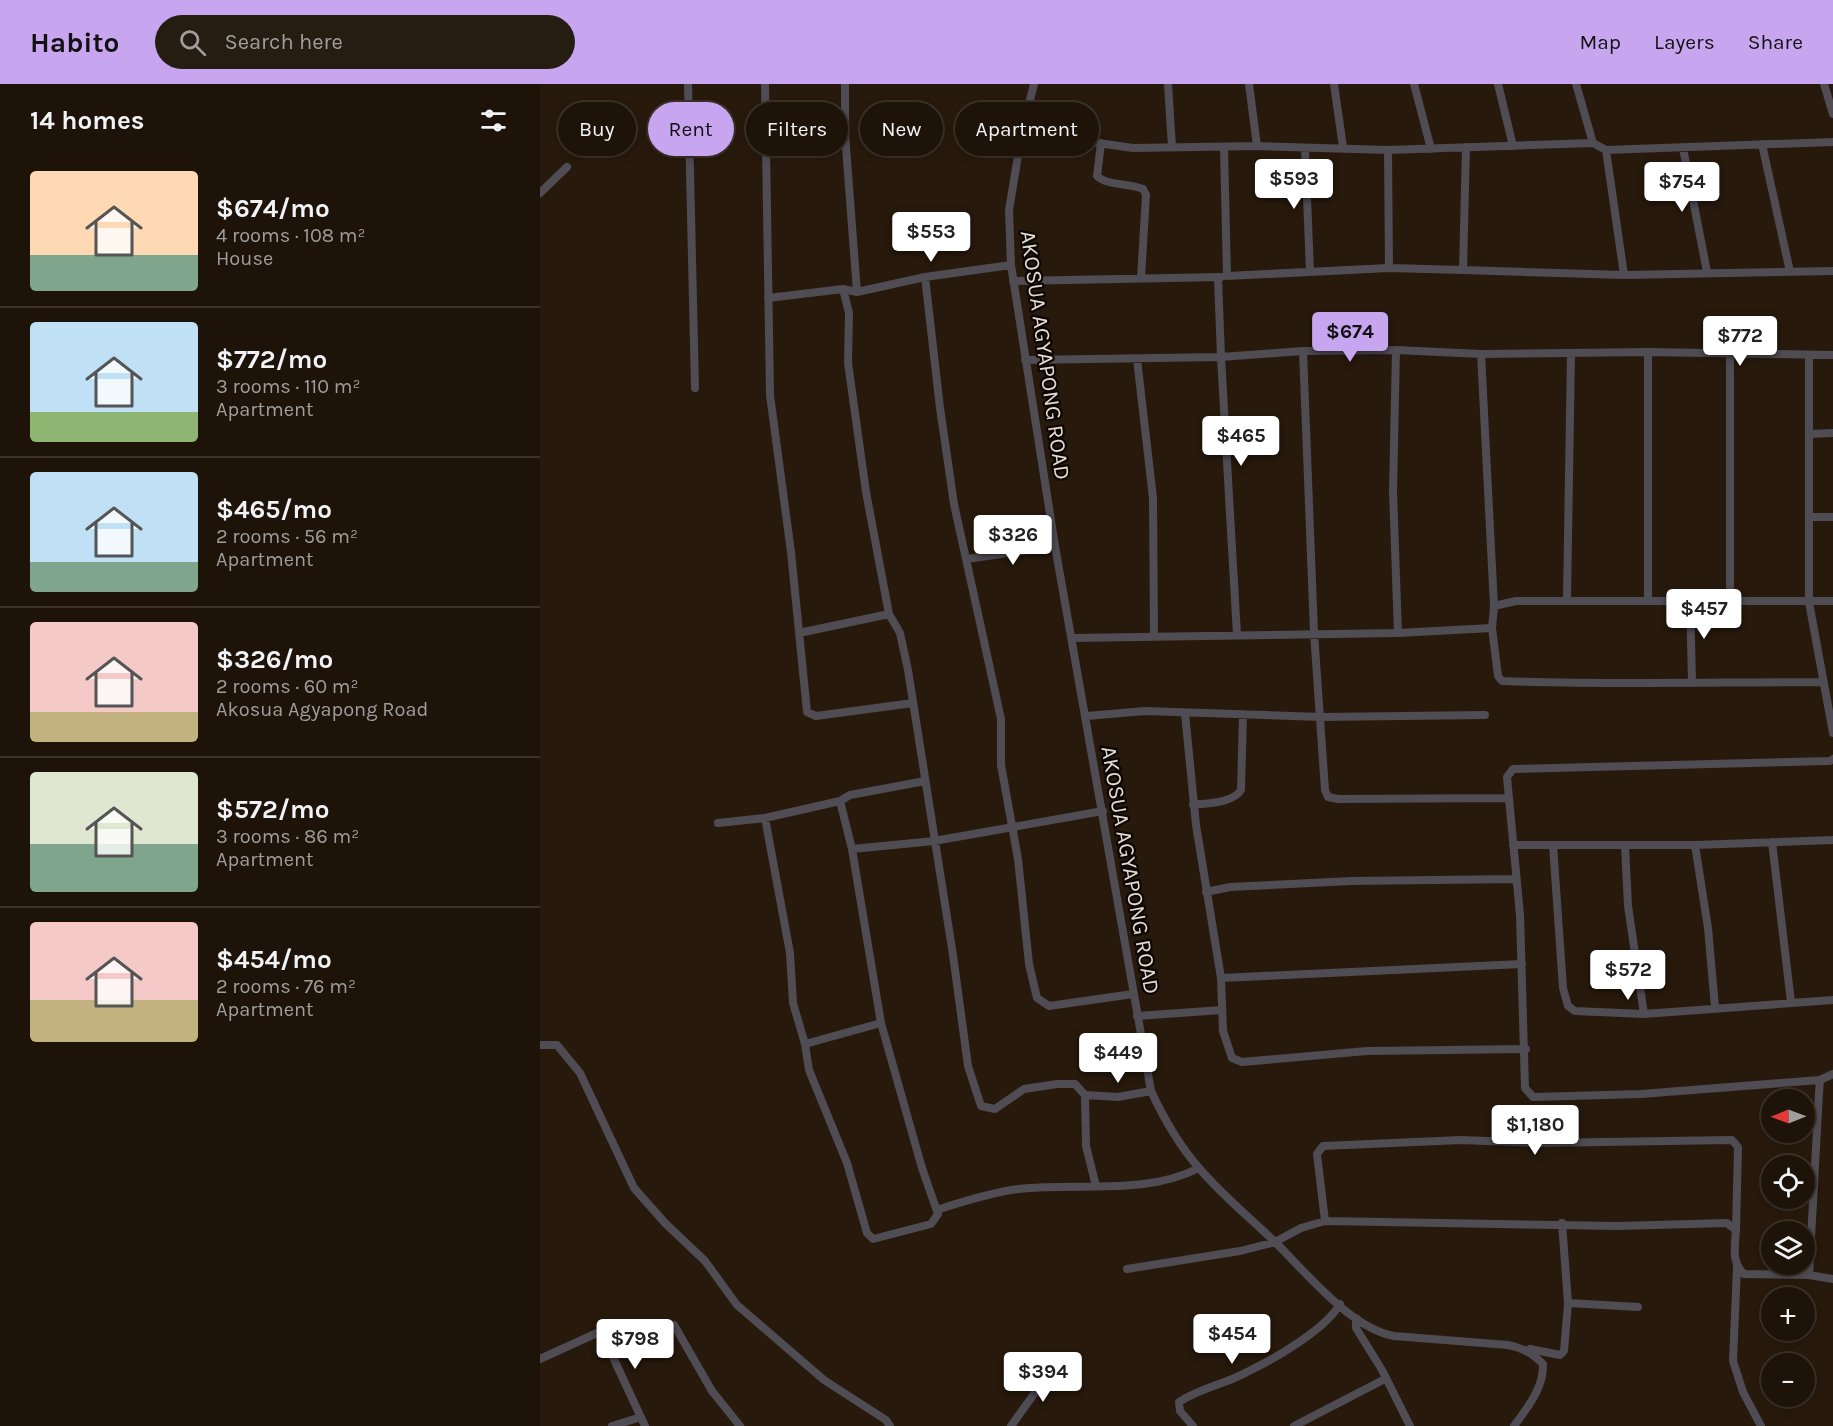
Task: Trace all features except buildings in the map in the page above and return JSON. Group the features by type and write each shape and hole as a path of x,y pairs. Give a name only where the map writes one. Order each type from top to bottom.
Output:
{"street":[{"path":"688,84 695,388"},
{"path":"765,84 770,395 791,552 806,703 811,715 913,703"},
{"path":"845,84 845,134 857,292"},
{"name":"AKOSUA AGYAPONG ROAD","path":"1030,102 1034,84"},
{"path":"1168,84 1172,147"},
{"path":"1249,84 1257,146"},
{"path":"1334,84 1343,147"},
{"path":"1414,84 1431,148"},
{"path":"1498,84 1513,146"},
{"path":"1576,84 1593,143"},
{"path":"1824,84 1833,114"},
{"path":"1141,278 1146,195 1143,189 1134,184 1101,180 1098,176 1101,143 1134,148 1257,146 1388,150 1593,143 1606,150 1833,142"},
{"path":"1762,144 1790,272"},
{"path":"1463,270 1466,147"},
{"path":"1224,148 1221,357 1237,635"},
{"path":"1683,148 1707,272"},
{"path":"1305,149 1310,271"},
{"path":"1388,150 1389,268"},
{"path":"1606,150 1624,275"},
{"name":"AKOSUA AGYAPONG ROAD","path":"1018,156 1009,210 1013,282 1055,546 1087,716 1133,994 1151,1091 1166,1125 1199,1168 1275,1242 1356,1318 1382,1334 1469,1340 1560,1355 1564,1351 1568,1302"},
{"path":"540,193 567,167"},
{"path":"768,298 843,289 857,292 926,278 1011,265"},
{"path":"1013,282 1222,277 1389,268 1624,275 1833,271"},
{"path":"926,278 945,444 960,533 1001,719 1002,765 1013,829 1029,964 1037,998 1049,1006 1133,994"},
{"path":"843,289 849,313 848,363 866,492 889,614 903,646 968,1066 981,1106 995,1109 1024,1089 1075,1084 1084,1095 1086,1146 1096,1186"},
{"path":"1025,360 1221,357 1303,351 1396,350 1481,354 1648,352 1833,355"},
{"path":"1396,350 1393,491 1398,633"},
{"path":"1303,351 1314,633 1324,790 1328,797 1338,799 1509,798"},
{"path":"1648,352 1648,600"},
{"path":"1567,599 1571,353"},
{"path":"1481,354 1494,606 1492,628 1497,676 1502,681 1587,684 1692,681 1823,682"},
{"path":"1730,354 1731,599"},
{"path":"1809,355 1811,518 1809,602 1833,733"},
{"path":"1137,359 1153,498 1154,636"},
{"path":"1809,434 1833,434"},
{"path":"1811,518 1833,517"},
{"path":"967,559 1055,546"},
{"path":"1494,606 1516,601 1567,599 1833,601"},
{"path":"1690,600 1692,681"},
{"path":"799,633 889,614"},
{"path":"1073,638 1398,633 1492,628"},
{"path":"1087,716 1144,711 1321,717 1485,715"},
{"path":"1185,713 1193,805 1221,978 1227,1047 1232,1058 1242,1062 1367,1051 1526,1049"},
{"path":"1193,805 1227,799 1238,795 1241,790 1243,714"},
{"path":"1833,759 1830,761 1513,770 1507,777 1522,964 1526,1088 1533,1097 1641,1094 1820,1080 1833,1074"},
{"path":"718,823 765,818 840,801 850,795 925,782"},
{"path":"765,818 790,953 793,1003 806,1044 809,1070 847,1163 870,1238 879,1239 931,1224 936,1220 938,1209 922,1168 881,1023 852,849 840,801"},
{"path":"852,849 934,841 1013,829 1103,811"},
{"path":"1513,845 1695,845 1833,840"},
{"path":"1772,842 1791,1002"},
{"path":"1553,845 1560,918 1563,988 1568,1006 1582,1013 1644,1014 1833,1000"},
{"path":"1625,845 1628,906 1644,1014"},
{"path":"1695,845 1708,928 1715,1007"},
{"path":"1206,892 1230,887 1351,880 1515,879"},
{"path":"1221,978 1522,964"},
{"path":"1137,1016 1222,1010"},
{"path":"806,1044 881,1023"},
{"path":"540,1045 557,1045 580,1073 634,1188 665,1223 705,1261 737,1305 824,1380 885,1420 890,1426"},
{"path":"1812,1221 1820,1080"},
{"path":"1084,1095 1118,1097 1151,1091"},
{"path":"1325,1221 1317,1154 1323,1146 1461,1140 1539,1143 1732,1140 1738,1147 1734,1257 1737,1268 1733,1361 1743,1392 1761,1426"},
{"path":"938,1209 981,1196 1019,1189 1165,1182 1199,1168"},
{"path":"1127,1269 1240,1251 1275,1242 1300,1228 1325,1221 1562,1223 1618,1226 1727,1223 1736,1230"},
{"path":"1562,1223 1568,1302 1638,1307"},
{"path":"1737,1268 1744,1274 1761,1274"},
{"path":"1809,1275 1833,1279"},
{"path":"1193,1426 1180,1411 1179,1402 1247,1372 1300,1340 1334,1314 1340,1304"},
{"path":"1356,1318 1356,1328 1410,1426"},
{"path":"674,1325 712,1391 740,1426"},
{"path":"540,1359 597,1333 605,1340 645,1426"},
{"path":"1514,1426 1539,1388 1544,1375 1543,1364 1524,1348"},
{"path":"1011,1426 1054,1366"},
{"path":"1294,1426 1385,1379"},
{"path":"612,1426 641,1417"}]}
